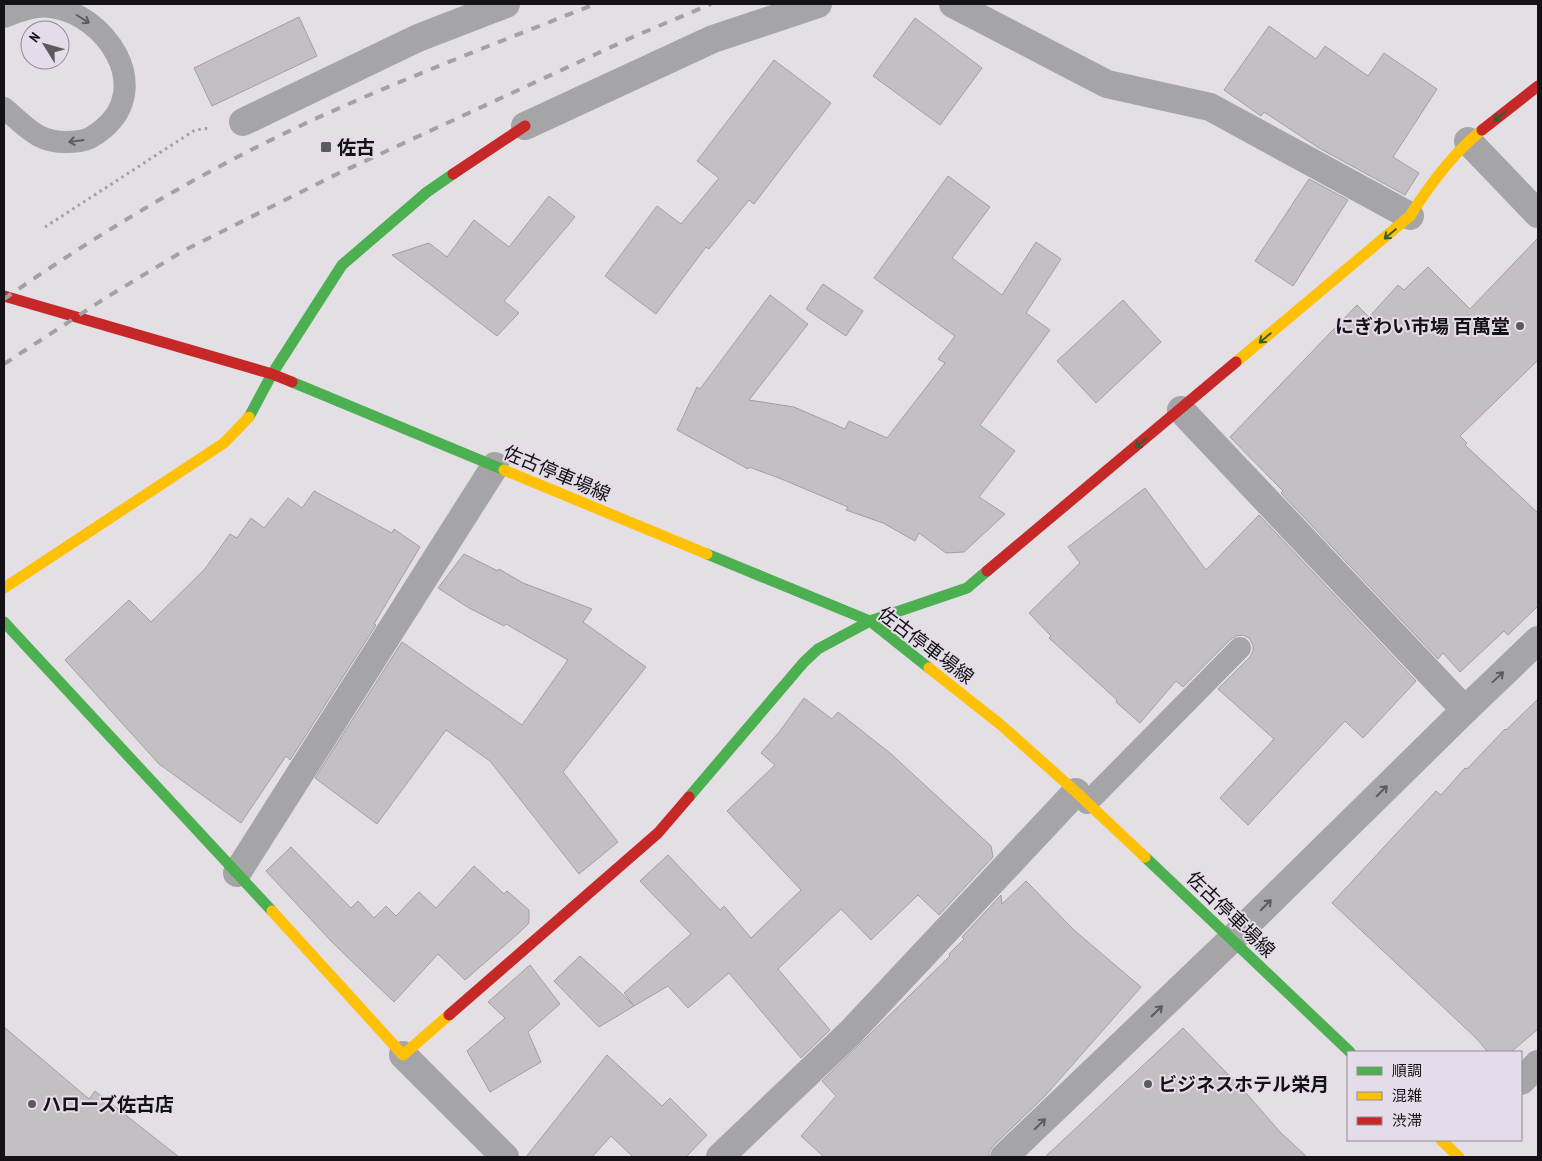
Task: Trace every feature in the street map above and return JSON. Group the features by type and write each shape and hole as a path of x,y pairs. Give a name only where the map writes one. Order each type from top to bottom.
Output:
{"street":[{"path":"243,122 418,38 506,4"},
{"path":"4,588 224,443 250,416 272,374 342,265 427,192 525,126 713,39 818,4"},
{"path":"953,4 1107,84 1210,107 1410,216"},
{"path":"403,1055 658,833 804,662 818,649 870,622 967,588 1410,216 1430,184 1468,141 1538,86"},
{"path":"1468,141 1538,214"},
{"name":"佐古停車場線","path":"4,296 272,374 870,622 1002,725 1082,798 1349,1051"},
{"path":"1181,410 1464,710"},
{"path":"237,873 495,466"},
{"path":"4,622 403,1055 505,1157"},
{"path":"1004,1157 1232,940 1464,710 1538,640"},
{"path":"720,1157 852,1032 1082,798"},
{"path":"1522,1080 1538,1064"}],"lane":[{"path":"4,17 26,8 60,6 81,17 107,39 116,53 122,68 125,89 117,113 109,125 98,134 85,140 66,143 52,141 40,136 4,108"},
{"path":"1082,798 1240,648"}],"path":[{"path":"45,227 195,130 243,122"}],"building":[{"path":"299,17 317,56 212,106 194,68"},
{"path":"915,18 982,68 940,125 873,76"},
{"path":"1269,26 1316,59 1325,46 1368,76 1384,53 1437,89 1393,157 1419,173 1405,195 1319,148 1264,112 1261,116 1224,90"},
{"path":"774,60 831,103 754,204 749,200 709,249 706,247 656,314 605,276 657,206 681,224 719,178 697,161"},
{"path":"948,176 990,207 952,258 1002,295 1036,242 1061,259 1026,313 1050,330 980,425 1015,451 979,497 1005,514 964,552 946,553 919,533 915,541 883,523 846,510 848,507 779,478 749,467 748,469 677,430 697,387 700,389 770,295 808,324 749,400 794,407 845,429 849,421 887,438 945,363 938,359 955,336 874,278"},
{"path":"1309,179 1348,200 1293,286 1255,261"},
{"path":"549,196 575,217 504,301 519,313 497,336 392,255 429,243 447,257 474,220 509,247"},
{"path":"1538,238 1538,360 1460,436 1467,443 1465,445 1538,513 1538,606 1508,635 1504,631 1460,672 1443,653 1438,659 1281,493 1283,491 1230,437 1357,305 1369,317 1398,285 1404,290 1428,267 1470,309"},
{"path":"823,284 863,311 846,336 806,309"},
{"path":"1123,300 1161,342 1096,403 1057,361"},
{"path":"1145,488 1206,570 1259,515 1416,681 1363,738 1345,721 1248,825 1220,798 1274,739 1218,689 1250,657 1253,645 1249,638 1243,635 1231,639 1183,687 1176,681 1140,723 1049,638 1051,636 1029,613 1080,563 1068,547"},
{"path":"314,491 392,533 394,529 420,547 374,624 376,625 290,760 286,756 241,823 159,764 65,660 129,600 151,622 204,570 230,534 237,538 251,518 264,528 288,498 302,508"},
{"path":"464,554 498,571 499,569 523,583 592,609 583,622 646,667 563,772 618,842 579,874 490,761 446,730 377,824 315,778 402,642 522,725 568,660 506,624 504,626 469,608 438,588"},
{"path":"804,698 832,719 838,712 890,753 991,846 993,857 939,915 918,895 871,940 841,909 778,969 830,1030 801,1058 729,973 688,1008 668,986 634,1006 624,993 691,934 640,881 668,855 720,910 724,906 751,938 801,890 727,811 775,765 761,753"},
{"path":"1538,699 1538,1029 1512,1051 1487,1051 1476,1038 1332,903 1436,791 1441,795 1465,768 1467,769"},
{"path":"291,847 351,908 358,901 374,918 386,906 396,916 419,892 436,908 474,866 504,894 507,891 529,910 529,923 465,980 438,954 394,1002 332,942 266,871"},
{"path":"1026,881 1075,931 1141,987 1045,1096 993,1146 989,1152 989,1157 824,1157 801,1136 836,1096 822,1081 950,956 949,954 964,939 962,937 1001,895 1002,904"},
{"path":"580,956 634,1006 599,1027 554,981"},
{"path":"530,965 560,1004 528,1032 541,1062 490,1092 467,1051 505,1018 488,1002"},
{"name":"ハローズ佐古店","path":"4,1027 89,1099 95,1091 179,1157 4,1157"},
{"path":"1183,1028 1247,1094 1280,1132 1307,1157 1045,1157"},
{"path":"607,1055 662,1106 670,1098 707,1135 686,1157 633,1157 611,1136 592,1157 526,1157"}],"railway":[{"path":"4,299 79,249 155,202 274,138 384,89 595,4"},
{"path":"4,364 107,297 185,250 337,174 635,36 711,4"}],"traffic: fast":[{"path":"249,417 272,374 342,265 427,192 453,174"},
{"path":"292,382 504,470"},
{"path":"707,554 870,621 929,668"},
{"path":"689,797 804,662 818,649 870,621 967,588 987,571"},
{"path":"4,622 272,911"},
{"path":"1145,857 1349,1051"}],"traffic: slow":[{"path":"1236,362 1410,216 1442,170 1482,130"},
{"path":"4,588 224,443 249,417"},
{"path":"504,470 707,554"},
{"path":"929,668 1001,725 1145,857"},
{"path":"272,911 403,1055 449,1015"},
{"path":"1442,1141 1459,1157"}],"traffic: jam":[{"path":"1482,130 1538,86"},
{"path":"453,174 525,126"},
{"path":"4,296 272,374 292,382"},
{"path":"987,571 1236,362"},
{"path":"449,1015 658,833 689,797"}],"place":[{"name":"佐古","path":"326,147"},
{"name":"にぎわい市場 百萬堂","path":"1520,326"},
{"name":"ビジネスホテル栄月","path":"1148,1084"},
{"name":"ハローズ佐古店","path":"32,1104"}]}
